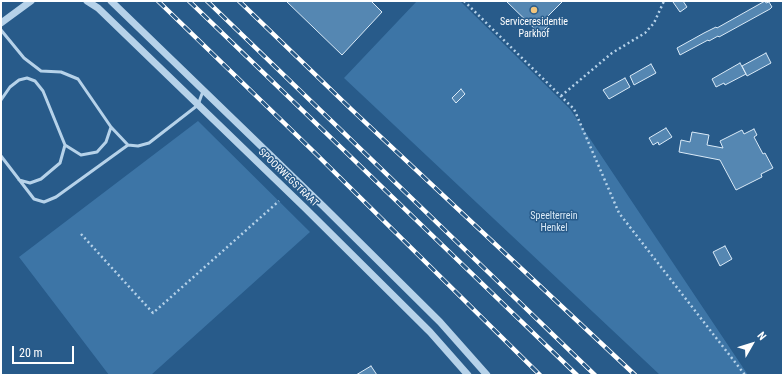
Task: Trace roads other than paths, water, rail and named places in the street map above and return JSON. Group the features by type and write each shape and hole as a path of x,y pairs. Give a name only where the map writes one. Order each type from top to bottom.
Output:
{"street":[{"path":"1,23 31,1"},
{"name":"SPOORWEGSTRAAT","path":"87,1 98,8 288,192 430,332 468,375"},
{"name":"SPOORWEGSTRAAT","path":"111,1 440,322 487,375"}],"lane":[{"path":"1,30 24,58 41,71 61,72 78,79 111,127 128,145 138,146 149,143 198,105 203,91"},
{"path":"1,100 10,87 19,80 27,78 34,81 43,90 65,145 81,155 97,152 106,142 111,127"},
{"path":"19,180 30,183 41,179 60,163 65,145"},
{"path":"1,156 34,199 44,202 56,197 128,145"}],"railway":[{"path":"158,1 312,150 540,375"},
{"path":"189,1 577,375"},
{"path":"207,1 595,375"},
{"path":"239,1 351,109 635,375"}],"place":[{"name":"Serviceresidentie Parkhof","path":"534,10"}],"park label":[{"name":"Speelterrein Henkel","path":"554,222"}]}
